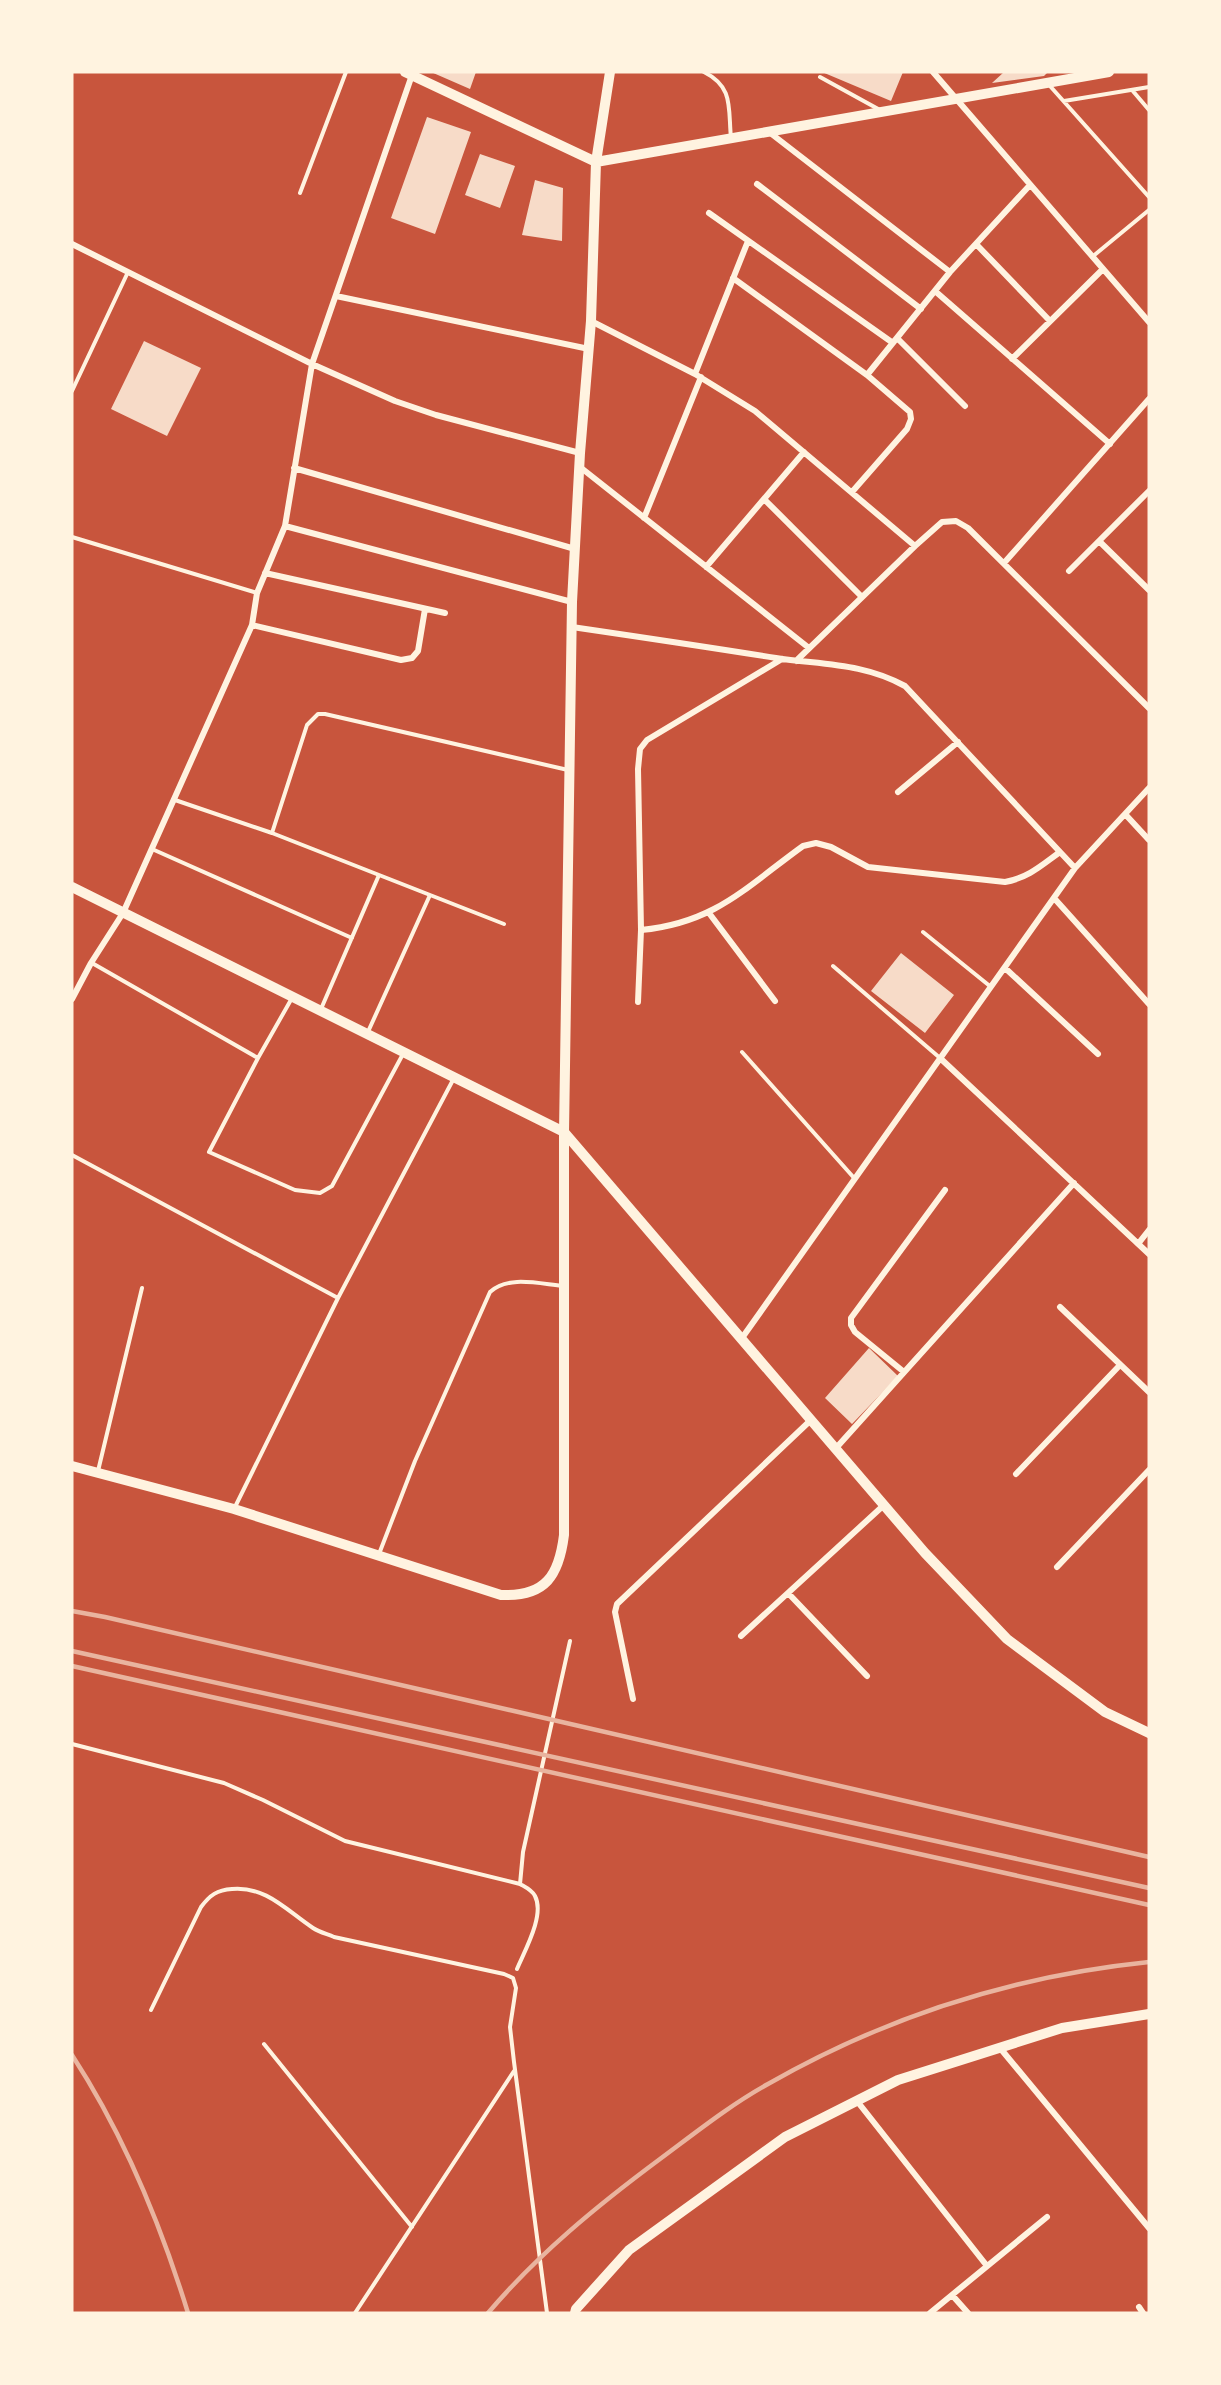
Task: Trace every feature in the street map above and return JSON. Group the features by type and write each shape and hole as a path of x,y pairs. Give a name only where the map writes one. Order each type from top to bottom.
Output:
{"street":[{"path":"72,1466 234,1509 501,1595 520,1596 537,1588 551,1578 561,1561 564,1535 564,1132 572,602 580,453 591,321 596,162 610,72"},
{"path":"933,72 1149,322"},
{"path":"72,999 91,963 123,913 252,625 257,593 285,526 312,364 408,73 596,162 1109,72"},
{"path":"768,132 950,272"},
{"path":"757,184 921,309"},
{"path":"867,375 950,272 1030,185"},
{"path":"709,213 895,341 965,406"},
{"path":"644,518 748,241"},
{"path":"72,244 312,364 395,401 436,415 580,453"},
{"path":"976,244 1050,321"},
{"path":"1012,359 1103,269"},
{"path":"733,278 867,375 910,412 911,420 907,429 852,492"},
{"path":"935,291 1110,444"},
{"path":"336,296 589,349"},
{"path":"591,321 698,375 754,411 915,546"},
{"path":"1004,563 1149,399"},
{"path":"706,567 804,452"},
{"path":"580,467 809,648"},
{"path":"294,468 575,549"},
{"path":"1069,571 1149,491"},
{"path":"764,499 862,597"},
{"path":"796,661 942,522 956,522 968,528 1149,708"},
{"path":"285,526 572,602"},
{"path":"1099,541 1149,590"},
{"path":"266,573 445,613"},
{"path":"1142,584 1149,577"},
{"path":"252,625 401,660 412,658 418,651 425,609"},
{"path":"572,627 796,661 863,668 884,675 905,686 1075,868"},
{"path":"638,1002 641,930 638,769 640,750 647,740 782,658"},
{"path":"898,792 958,742"},
{"path":"742,1338 1075,868 1149,788"},
{"path":"1125,814 1149,840"},
{"path":"641,930 666,928 709,913 731,901 803,846 816,843 831,847 867,867 1005,882 1030,874 1060,852"},
{"path":"72,888 564,1132 837,1447 925,1553 1007,1639 1104,1712 1149,1732"},
{"path":"1054,898 1149,1004"},
{"path":"709,913 775,1001"},
{"path":"1005,968 1098,1054"},
{"path":"940,1058 1149,1254"},
{"path":"837,1447 1074,1183"},
{"path":"904,1372 855,1332 850,1318 945,1190"},
{"path":"1138,1244 1149,1230"},
{"path":"1060,1307 1149,1392"},
{"path":"1016,1474 1120,1365"},
{"path":"633,1699 615,1612 617,1604 812,1419"},
{"path":"1057,1567 1149,1470"},
{"path":"741,1636 885,1504"},
{"path":"788,1593 867,1676"},
{"path":"574,2313 629,2250 785,2137 898,2080 1062,2028 1149,2014"},
{"path":"1000,2048 1149,2228"},
{"path":"857,2101 987,2266"},
{"path":"930,2313 1047,2217"},
{"path":"952,2295 968,2313"}],"lane":[{"path":"300,194 346,72"},
{"path":"704,72 717,78 724,87 731,138"},
{"path":"820,77 882,112"},
{"path":"1048,83 1149,197"},
{"path":"1064,101 1149,87"},
{"path":"1131,90 1149,110"},
{"path":"1092,256 1149,210"},
{"path":"72,391 128,271"},
{"path":"72,537 257,593"},
{"path":"272,833 307,725 318,714 570,770"},
{"path":"175,800 272,833 504,924"},
{"path":"152,849 352,938"},
{"path":"320,1011 379,875"},
{"path":"366,1034 430,895"},
{"path":"923,932 991,987"},
{"path":"91,963 258,1058"},
{"path":"832,966 940,1058"},
{"path":"293,997 209,1152 295,1190 320,1193 332,1186 404,1052"},
{"path":"742,1052 855,1179"},
{"path":"234,1509 338,1298 454,1078"},
{"path":"72,1155 338,1298"},
{"path":"379,1556 415,1461 490,1292 498,1285 508,1282 564,1286"},
{"path":"98,1472 142,1288"},
{"path":"151,2010 201,1907 210,1895 223,1890 243,1888 263,1893 314,1929 334,1936 504,1974 513,1978 516,1988 510,2027 547,2313"},
{"path":"264,2044 412,2227"},
{"path":"355,2313 515,2070"}],"path":[{"path":"520,1884 523,1852 570,1641"},
{"path":"72,1744 224,1783 345,1841 520,1884 534,1893 539,1905 535,1927 513,1978"}],"building":[{"path":"431,72 476,72 470,89"},
{"path":"822,72 903,72 891,101"},
{"path":"1004,72 1048,72 1044,76 992,83"},
{"path":"427,117 471,132 435,234 391,218"},
{"path":"480,154 515,166 500,208 465,195"},
{"path":"535,180 563,188 562,241 522,235"},
{"path":"144,341 201,368 167,436 111,409"},
{"path":"901,953 954,995 925,1033 871,991"},
{"path":"869,1348 898,1376 852,1424 825,1398"}],"railway":[{"path":"72,1611 1149,1857"},
{"path":"72,1651 1149,1888"},
{"path":"72,1666 1149,1905"},
{"path":"488,2313 548,2250 614,2194 726,2110 813,2060 858,2038 952,2003 1048,1977 1149,1962"},
{"path":"72,2055 108,2116 139,2180 153,2212 188,2313"}]}
